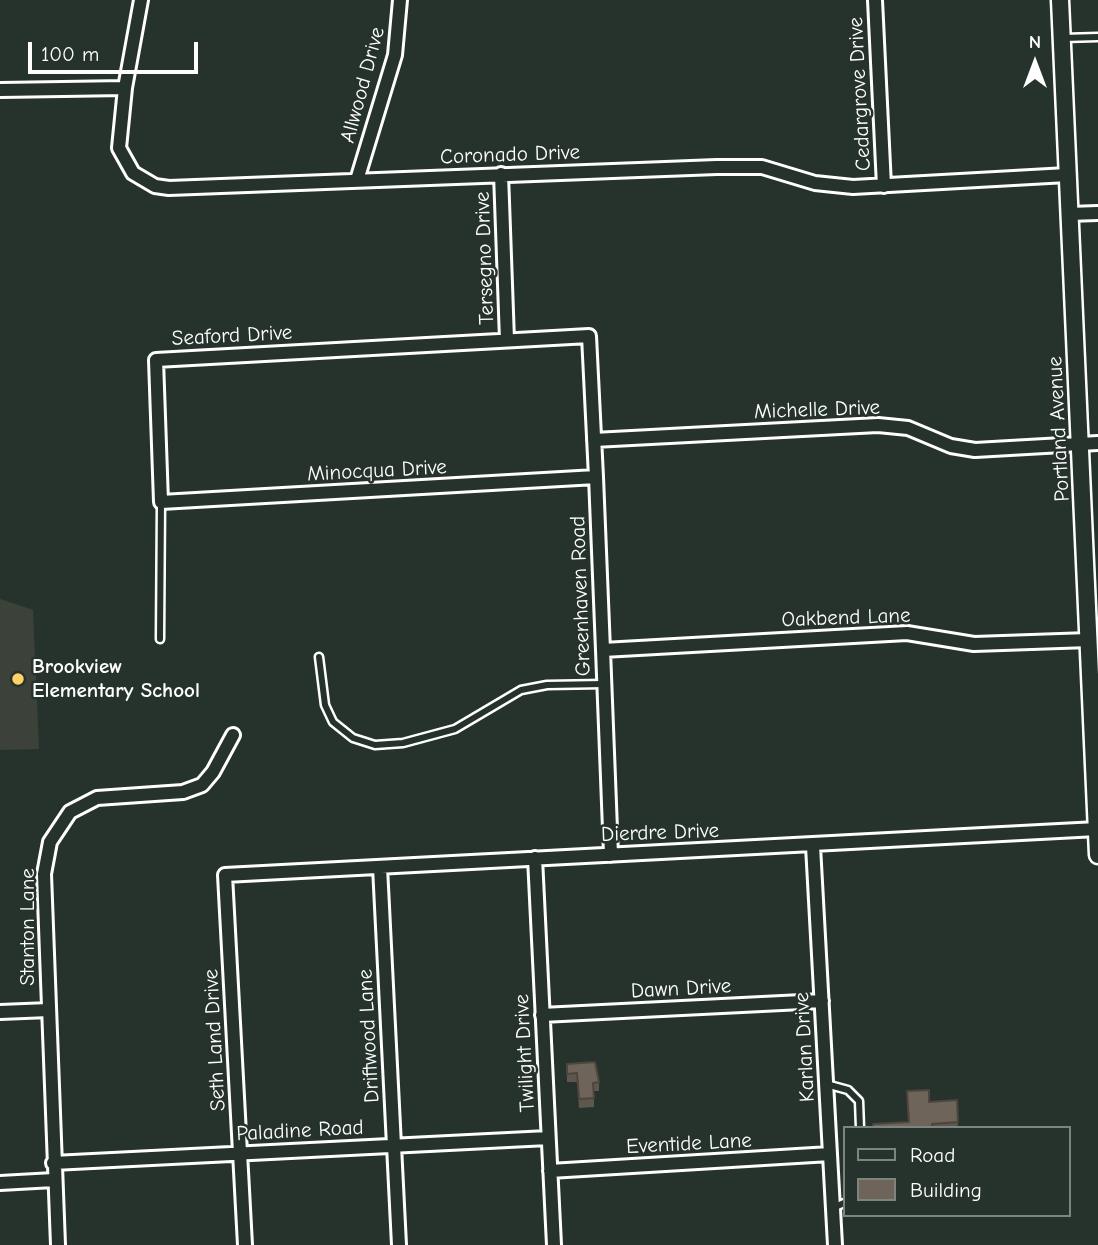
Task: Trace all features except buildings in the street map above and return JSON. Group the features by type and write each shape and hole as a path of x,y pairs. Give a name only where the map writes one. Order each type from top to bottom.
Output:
{"main road":[{"name":"Portland Avenue","path":"1060,0 1098,855"}],"street":[{"name":"Coronado Drive","path":"141,0 119,138 122,156 133,173 155,186 169,188 751,166 815,183 884,187 1067,175"},
{"name":"Allwood Drive","path":"357,180 395,55 400,0"},
{"name":"Cedargrove Drive","path":"875,0 884,187"},
{"path":"0,90 125,88"},
{"name":"Tersegno Drive","path":"500,174 507,340"},
{"path":"1069,214 1098,213"},
{"name":"Seaford Drive","path":"161,502 156,360 589,336"},
{"name":"Greenhaven Road","path":"589,336 611,855"},
{"name":"Michelle Drive","path":"594,440 878,425 908,428 964,449 1098,443"},
{"name":"Minocqua Drive","path":"161,502 596,477"},
{"name":"Oakbend Lane","path":"603,650 907,633 974,644 1089,640"},
{"name":"Stanton Lane","path":"58,1245 44,874 50,842 59,824 79,806 97,798 194,790 213,772 233,735"},
{"name":"Dierdre Drive","path":"225,875 1097,829"},
{"name":"Karlan Drive","path":"813,846 830,1154 839,1205 835,1245"},
{"name":"Twilight Drive","path":"535,858 554,1245"},
{"name":"Driftwood Lane","path":"380,867 399,1245"},
{"name":"Seth Land Drive","path":"225,875 245,1245"},
{"name":"Dawn Drive","path":"542,1015 822,1001"},
{"path":"0,1012 49,1010"},
{"name":"Paladine Road","path":"53,1163 548,1139"},
{"name":"Eventide Lane","path":"550,1171 830,1154"},
{"path":"0,1183 54,1180"}],"lane":[{"path":"1061,38 1098,37"},
{"name":"Seaford Drive","path":"160,639 161,502"},
{"path":"318,657 325,705 333,722 353,738 375,745 403,743 455,729 521,690 547,685 604,684"},
{"path":"826,1084 848,1090 859,1101 860,1126"}],"shaded area":[{"name":"Brookview Elementary School","path":"0,599 33,610 39,749 0,750"}],"place":[{"name":"Brookview Elementary School","path":"18,679"}]}
